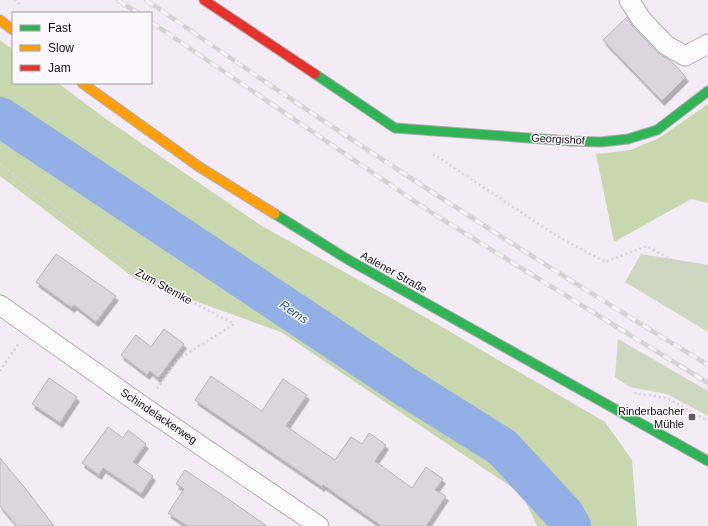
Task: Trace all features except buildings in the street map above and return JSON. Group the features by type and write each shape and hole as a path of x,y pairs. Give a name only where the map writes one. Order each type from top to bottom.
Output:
{"main road":[{"name":"Georgishof","path":"204,0 395,128 570,141 601,142 628,139 657,130 708,91"},
{"path":"0,20 12,29"},
{"name":"Aalener Straße","path":"83,84 198,166 347,259 708,461"}],"street":[{"path":"629,0 646,25 666,45 685,56 708,44"},
{"name":"Schindelackerweg","path":"0,305 144,407 319,526"}],"path":[{"path":"427,150 557,236 605,262 647,246 708,281"},
{"name":"Zum Stemke","path":"0,164 141,275 234,324 177,360 144,407"},
{"path":"0,371 31,327"},
{"path":"631,392 667,398 708,421"}],"green space":[{"path":"0,40 12,49 12,84 59,84 106,119 262,226 423,316 605,422 632,460 637,526 537,526 522,494 281,332 137,280 0,176"},
{"path":"708,104 708,203 691,199 614,242 596,154 631,150 659,138"},
{"path":"641,254 708,265 708,332 625,282"},
{"path":"618,339 708,391 708,416 667,394 630,387 615,377"}],"waterway":[{"name":"Rems","path":"0,117 406,387 502,447 564,514 571,526"}],"railway":[{"path":"118,0 136,12"},
{"path":"146,0 281,93 421,185 708,365"},
{"path":"152,23 432,213 708,383"}],"traffic: fast":[{"path":"315,74 395,128 570,141 601,142 628,139 657,130 708,91"},
{"path":"275,214 347,259 708,461"}],"traffic: slow":[{"path":"0,20 12,29"},
{"path":"83,84 198,166 275,214"}],"traffic: jam":[{"path":"204,0 315,74"}],"place":[{"name":"Rinderbacher Mühle","path":"692,417"}]}
